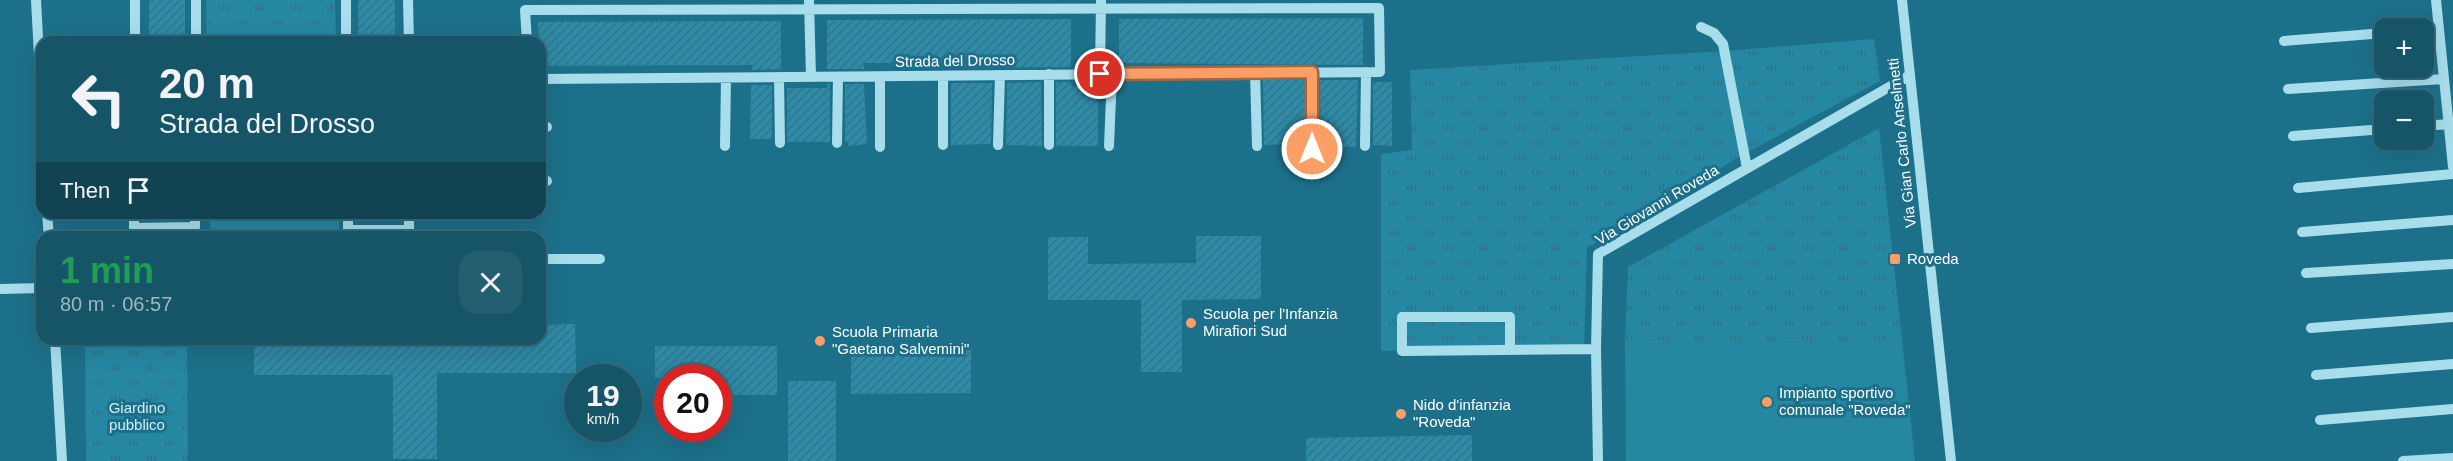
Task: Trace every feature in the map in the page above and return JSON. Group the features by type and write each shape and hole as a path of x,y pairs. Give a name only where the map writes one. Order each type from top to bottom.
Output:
{"street":[{"path":"36,0 38,36"},
{"path":"135,0 135,36"},
{"path":"196,0 196,36"},
{"path":"346,0 346,36"},
{"path":"408,0 409,36"},
{"name":"Via Gian Carlo Anselmetti","path":"1902,0 1951,461"},
{"path":"2436,0 2453,167"},
{"path":"809,4 811,77"},
{"path":"526,36 525,10 809,4 1101,4 1379,8 1380,72 1366,72 1365,146"},
{"path":"1100,74 1101,4"},
{"path":"1701,27 1720,37 1723,44 1747,168"},
{"path":"2434,28 2439,28"},
{"path":"2284,41 2374,34"},
{"path":"1255,72 1257,146"},
{"path":"1312,72 1312,149"},
{"name":"Strada del Drosso","path":"546,79 1366,72"},
{"path":"1048,145 1049,74"},
{"path":"1108,146 1112,74"},
{"path":"998,145 999,75"},
{"name":"Via Giovanni Roveda","path":"1598,461 1596,349 1598,254 1910,75"},
{"path":"880,76 880,147"},
{"path":"943,76 943,145"},
{"path":"837,143 838,77"},
{"path":"725,146 726,78"},
{"path":"779,78 780,143"},
{"path":"2288,89 2444,80"},
{"path":"2434,125 2449,124"},
{"path":"2293,136 2374,130"},
{"path":"2298,188 2453,174"},
{"path":"134,219 134,228 195,227 195,219"},
{"path":"348,219 348,230 409,230 409,219"},
{"path":"2302,232 2453,220"},
{"path":"546,259 600,259"},
{"path":"2306,273 2453,264"},
{"path":"0,289 36,288"},
{"path":"1510,349 1510,316 1402,317 1402,351 1596,349"},
{"path":"2311,328 2453,317"},
{"path":"55,345 62,461"},
{"path":"2316,375 2453,364"},
{"path":"2320,420 2453,410"},
{"path":"2403,461 2453,458"}],"green space":[{"path":"206,0 335,0 336,36 207,36"},
{"path":"1874,39 1880,81 1744,154 1587,248 1584,349 1381,351 1381,154 1412,150 1410,70 1725,51"},
{"path":"1879,128 1902,340 1625,344 1628,267"},
{"path":"210,219 339,219 339,230 210,231"},
{"name":"Impianto sportivo comunale \"Roveda\"","path":"1902,340 1915,461 1626,461 1625,344"},
{"name":"Giardino pubblico","path":"85,345 187,345 188,461 86,461"}],"building":[{"path":"149,0 185,0 185,36 149,36"},
{"path":"358,0 395,0 395,36 358,36"},
{"path":"1363,18 1363,65 1119,63 1119,19"},
{"path":"1071,19 1071,67 948,68 948,63 864,63 864,69 827,69 827,20"},
{"path":"781,21 781,69 752,70 752,65 546,66 546,36 539,36 538,22"},
{"path":"1263,80 1305,80 1305,144 1264,145"},
{"path":"1320,80 1358,80 1356,147 1321,147"},
{"path":"1041,82 1042,146 1006,145 1007,83"},
{"path":"1056,82 1071,82 1071,86 1098,86 1098,146 1056,146"},
{"path":"1373,82 1392,82 1392,146 1373,145"},
{"path":"951,83 992,83 991,144 951,145"},
{"path":"827,84 830,84 830,142 787,142 787,88 827,88"},
{"path":"845,84 864,84 867,144 848,146 848,142 845,142"},
{"path":"751,85 772,85 772,139 750,139"},
{"path":"1196,236 1261,236 1261,299 1182,300 1182,372 1141,372 1141,300 1048,300 1048,237 1088,237 1088,264 1196,263"},
{"path":"575,324 576,364 564,364 564,373 437,373 437,459 393,459 393,375 254,375 254,345 546,345 546,325"},
{"path":"655,346 777,346 777,395 732,395 732,364 655,364"},
{"path":"971,346 971,393 851,394 851,347"},
{"path":"788,381 836,381 836,461 788,461"},
{"path":"1472,435 1472,461 1306,461 1306,438"}],"place":[{"name":"Roveda","path":"1895,259"},
{"name":"Scuola per l'Infanzia Mirafiori Sud","path":"1191,323"},
{"name":"Scuola Primaria \"Gaetano Salvemini\"","path":"820,341"},
{"name":"Impianto sportivo comunale \"Roveda\"","path":"1767,402"},
{"name":"Nido d'infanzia \"Roveda\"","path":"1401,414"}],"route":[{"path":"1100,74 1312,72 1312,149"}]}
